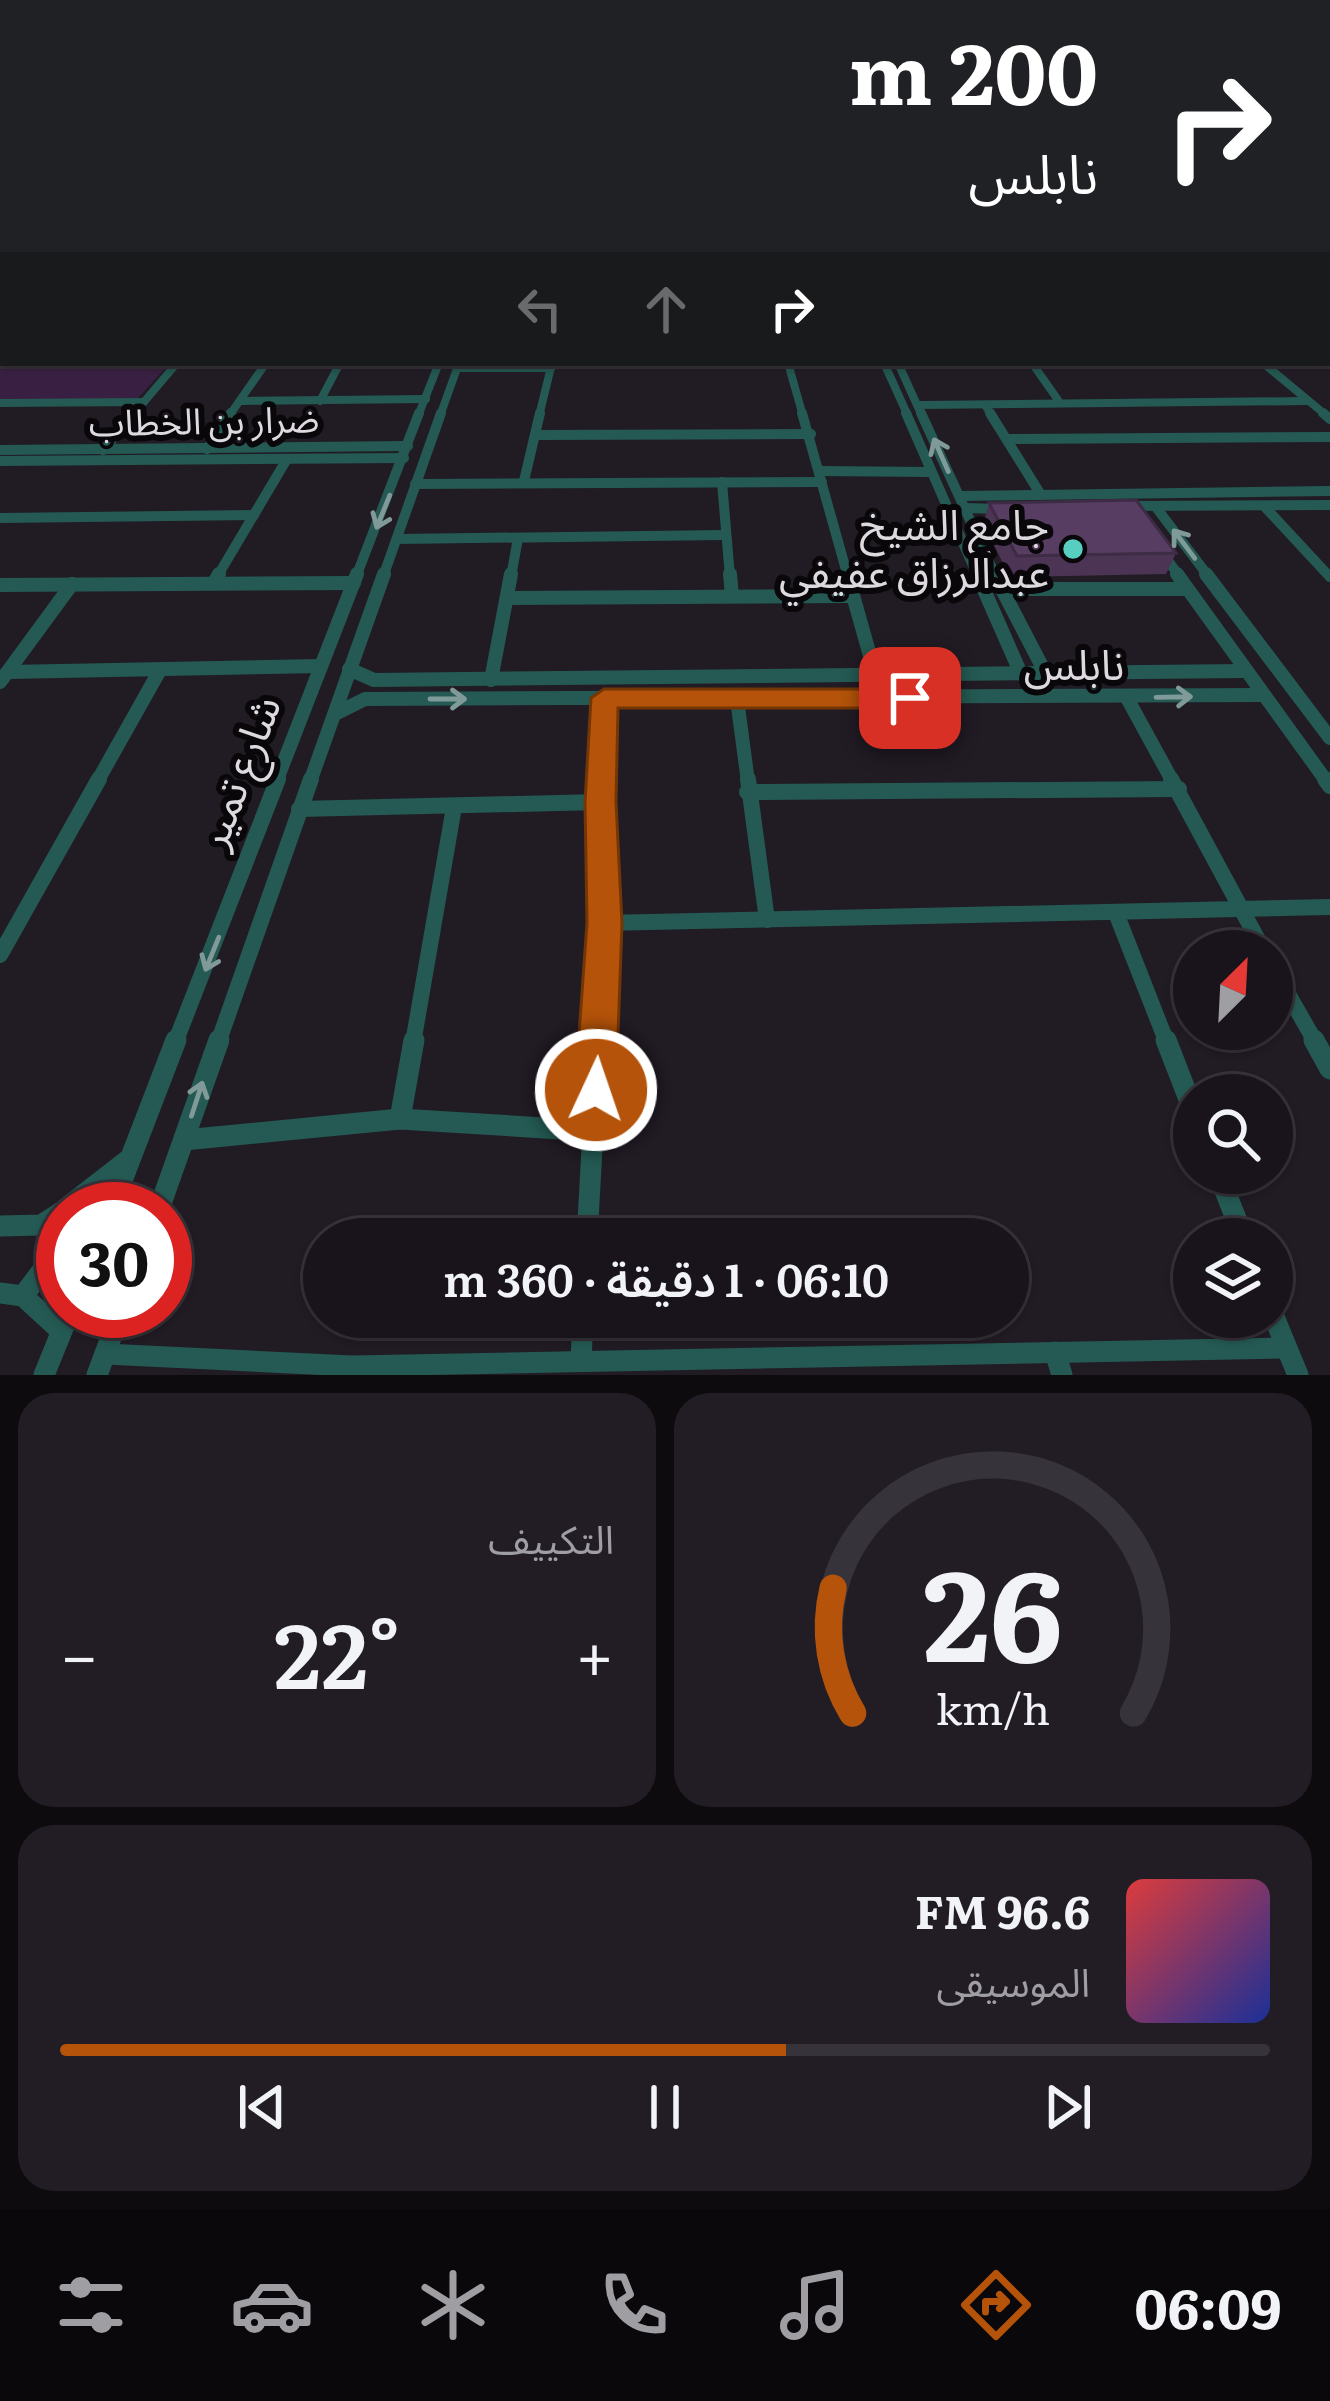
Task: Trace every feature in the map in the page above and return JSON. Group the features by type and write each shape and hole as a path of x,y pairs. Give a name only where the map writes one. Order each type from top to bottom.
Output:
{"street":[{"path":"103,450 174,366"},
{"path":"207,449 264,366"},
{"path":"320,400 338,366"},
{"name":"شارع تمير","path":"122,1182 439,366"},
{"path":"168,1182 458,366"},
{"path":"524,481 552,366"},
{"path":"789,366 876,676"},
{"path":"885,366 1018,667 1038,659"},
{"path":"900,366 1001,590 1046,674"},
{"path":"1034,366 1058,400"},
{"path":"1267,366 1330,419"},
{"path":"241,401 426,399"},
{"path":"920,405 1308,401"},
{"path":"0,403 143,402"},
{"path":"985,405 1041,494"},
{"name":"ضرار بن الخطاب","path":"0,461 287,459 385,452 436,427"},
{"path":"537,435 811,434"},
{"path":"1008,439 1330,437"},
{"name":"ضرار بن الخطاب","path":"0,450 385,452"},
{"path":"214,583 287,459"},
{"path":"415,484 722,482 930,472"},
{"path":"722,482 732,596"},
{"path":"962,502 1001,509 1155,506 1330,490"},
{"path":"962,502 1041,494 1192,493 1217,505 1330,505"},
{"path":"992,496 986,502 1001,509"},
{"path":"1130,506 1143,526"},
{"path":"1155,506 1330,738"},
{"path":"1264,506 1324,563 1330,577"},
{"path":"0,518 254,514"},
{"path":"397,539 724,535"},
{"path":"491,680 518,538"},
{"path":"1156,545 1330,786"},
{"path":"0,585 354,583"},
{"path":"4,677 72,584"},
{"path":"1001,590 1186,589"},
{"path":"508,598 851,596"},
{"path":"4,677 321,666"},
{"name":"نابلس","path":"350,669 374,680 876,676 1018,667 1046,674 1245,670"},
{"path":"0,955 160,670"},
{"path":"1223,671 1241,695"},
{"path":"365,700 374,680"},
{"name":"نابلس","path":"334,714 365,700 1263,695"},
{"path":"588,1218 604,923 600,802 604,698"},
{"path":"1127,698 1252,930"},
{"path":"737,699 767,920"},
{"path":"747,792 1179,789"},
{"path":"298,809 600,802"},
{"path":"400,1119 454,807"},
{"path":"604,923 1330,907"},
{"path":"229,911 261,911"},
{"path":"1117,913 1179,1074"},
{"path":"1293,1004 1330,1070"},
{"path":"184,1139 400,1119 593,1131"},
{"path":"99,1182 132,1156"},
{"path":"0,1226 36,1225"},
{"path":"11,1295 36,1272"},
{"path":"44,1375 59,1338"},
{"path":"581,1361 582,1338"},
{"path":"1282,1338 1298,1375"},
{"path":"101,1364 351,1371 581,1361 1058,1363 1286,1348"}],"shaded area":[{"path":"167,366 136,400 0,400 0,367"}],"building":[{"path":"1136,500 1176,553 1017,556 989,503"}],"place":[{"name":"جامع الشيخ عبدالرزاق عفيفي","path":"1073,549"}],"route":[{"path":"596,1090 604,923 600,802 604,698 910,698"}]}
